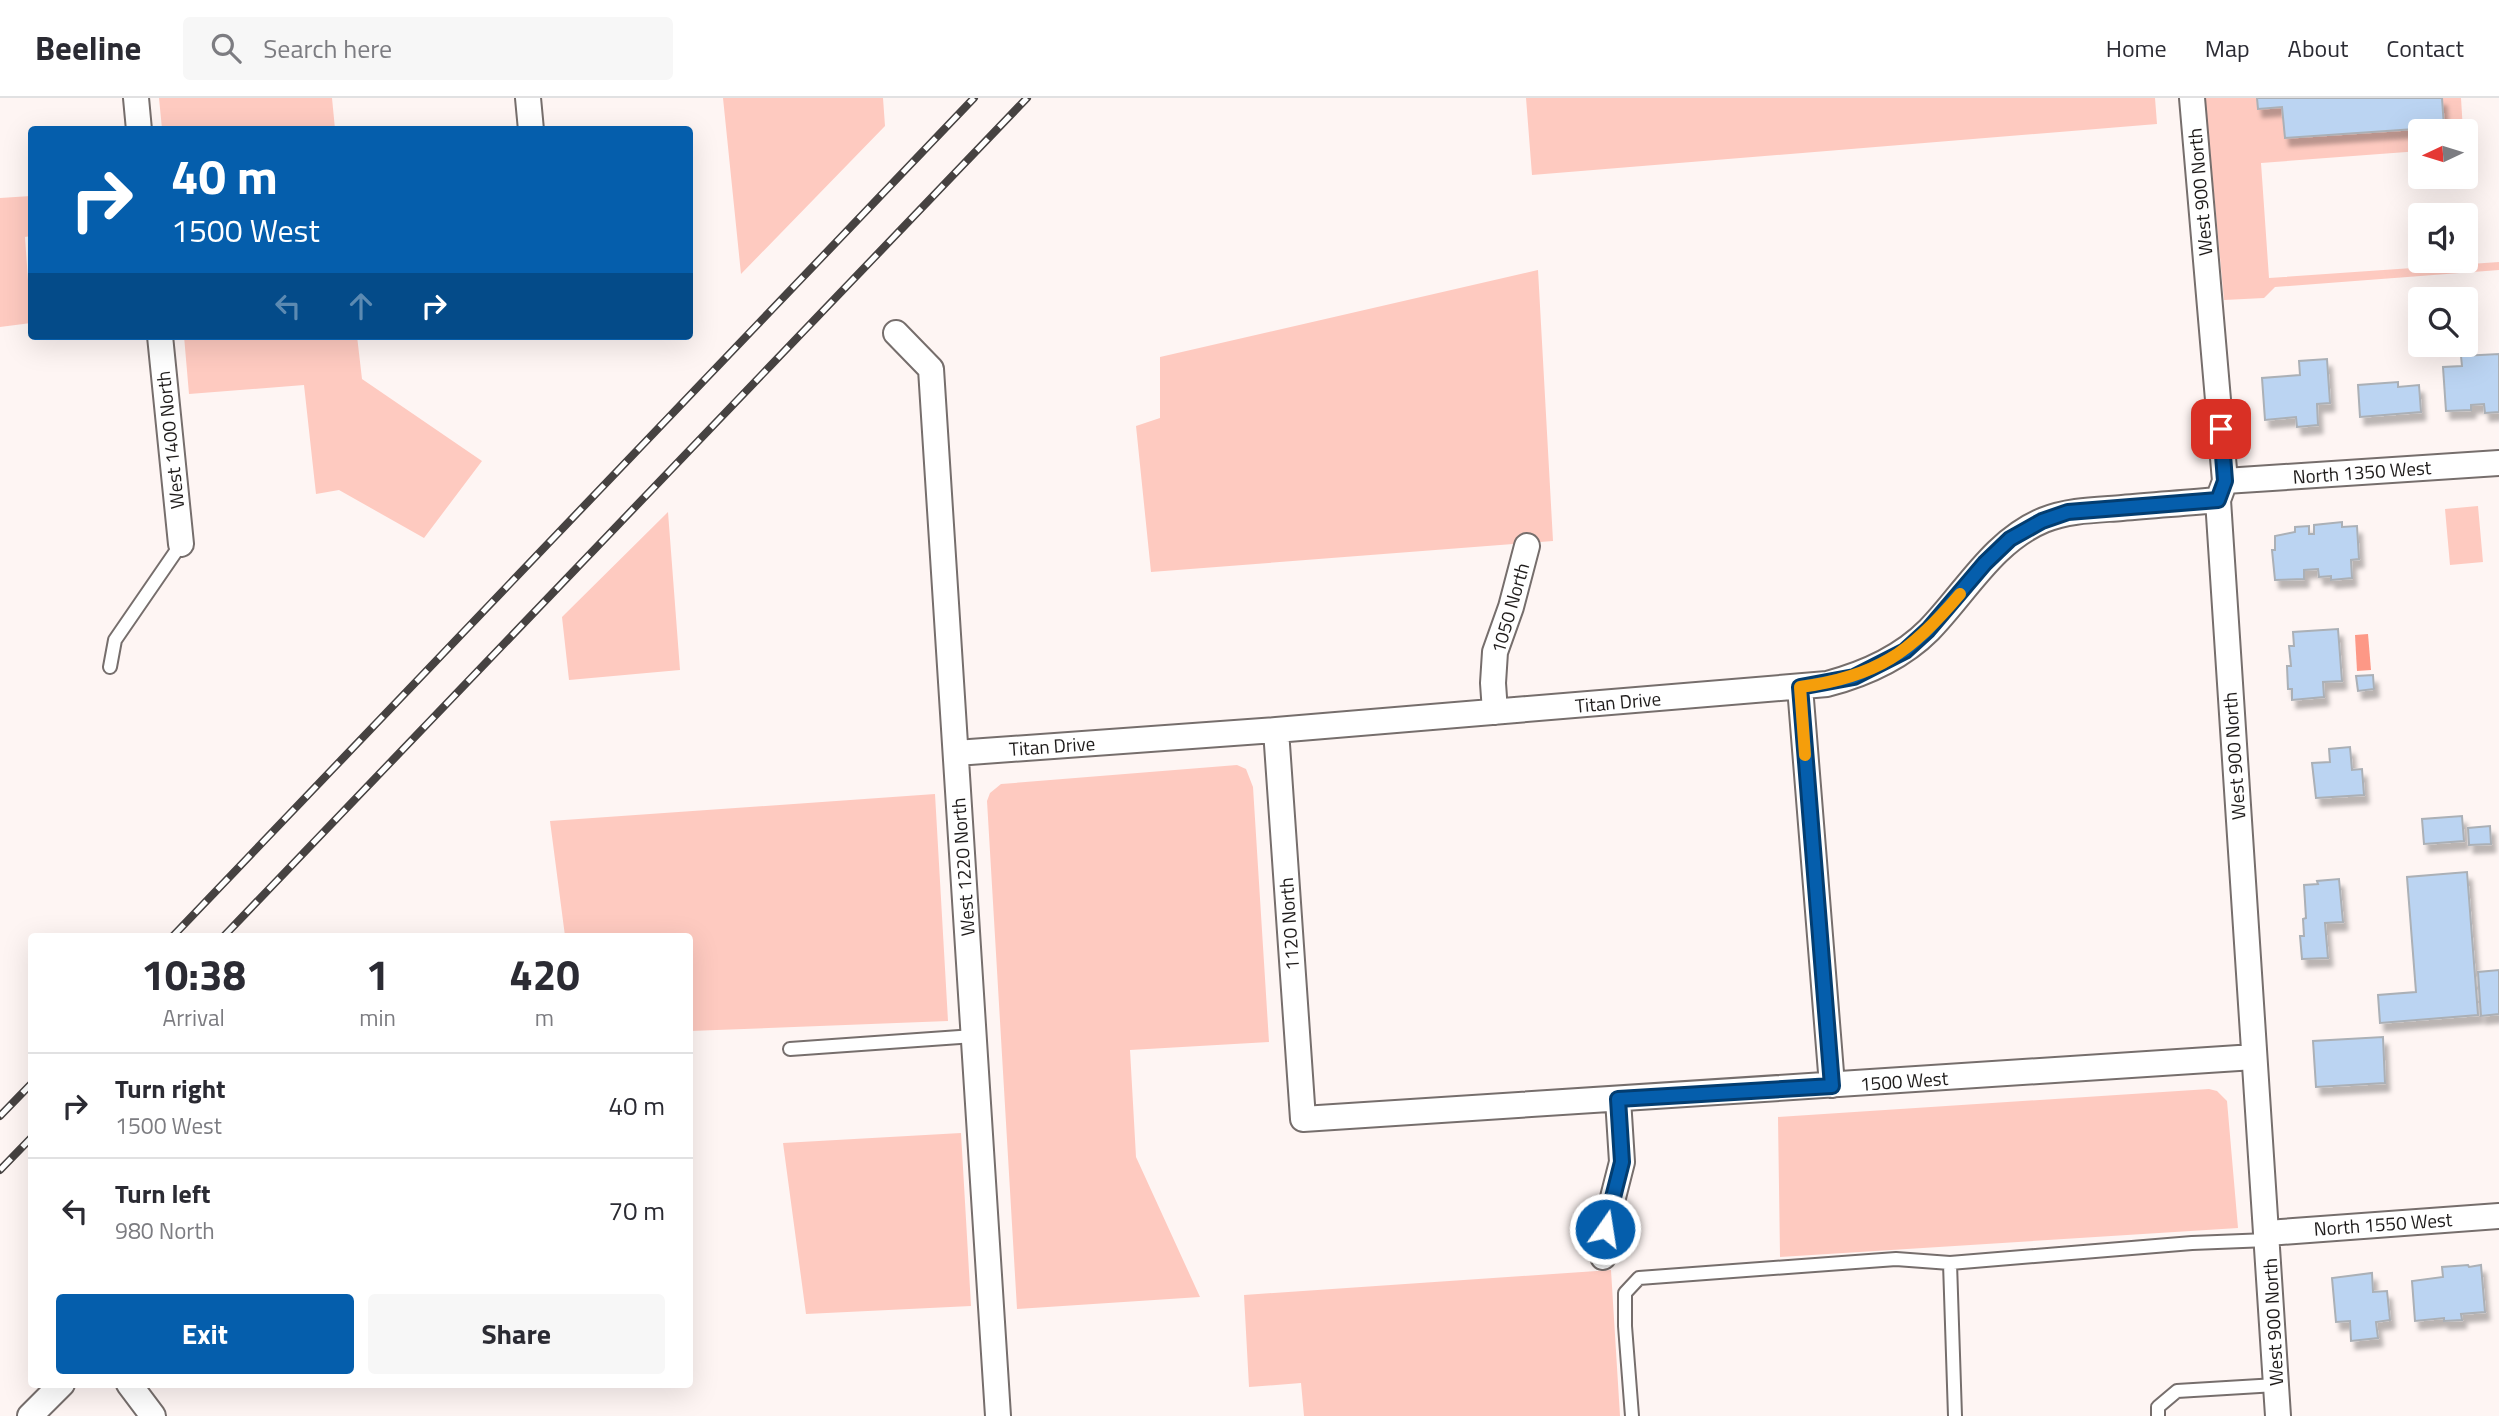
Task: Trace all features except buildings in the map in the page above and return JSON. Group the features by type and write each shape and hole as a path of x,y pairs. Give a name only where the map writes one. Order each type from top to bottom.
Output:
{"street":[{"path":"136,98 139,126"},
{"path":"528,98 531,126"},
{"name":"West 900 North","path":"2192,98 2222,491 2254,1057 2278,1416"},
{"name":"West 1220 North","path":"896,333 931,369 998,1416"},
{"name":"West 1400 North","path":"160,340 181,544"},
{"name":"North 1350 West","path":"2222,491 2499,463"},
{"name":"Titan Drive","path":"956,753 1800,687 1854,677 1905,651 1928,630 1985,563 2010,539 2042,521 2068,512 2222,491"},
{"name":"1050 North","path":"1495,712 1495,652 1511,607 1527,546"},
{"path":"1800,687 1832,1086"},
{"name":"1120 North","path":"1276,730 1303,1119"},
{"name":"1500 West","path":"1303,1119 2254,1057"},
{"path":"1603,1258 1605,1229 1622,1162 1618,1099"},
{"name":"North 1550 West","path":"2268,1236 2499,1216"},
{"path":"30,1416 58,1388"},
{"path":"132,1388 153,1416"}],"lane":[{"path":"110,667 115,640 181,544"},
{"path":"790,1049 974,1036"},
{"path":"1632,1416 1625,1293 1639,1278 1896,1259 1950,1263 2268,1236"},
{"path":"1950,1263 1955,1416"},
{"path":"2158,1416 2158,1407 2177,1391 2276,1385"}],"shaded area":[{"path":"159,98 332,98 335,126 162,126"},
{"path":"723,98 883,98 885,126 741,274"},
{"path":"1526,98 2155,98 2157,124 1532,175"},
{"path":"2205,98 2461,98 2462,119 2408,119 2408,152 2261,163 2269,278 2408,268 2408,273 2459,273 2275,287 2264,298 2224,300"},
{"path":"28,196 28,236 25,237 28,323 0,327 0,198"},
{"path":"2499,262 2499,270 2478,272 2478,263"},
{"path":"1538,270 1553,541 1151,572 1136,426 1160,418 1160,357"},
{"path":"184,340 357,340 362,379 482,461 424,538 339,490 316,494 304,385 189,394"},
{"path":"2478,506 2483,562 2450,565 2445,509"},
{"path":"668,512 680,670 569,680 562,617"},
{"path":"2368,634 2371,670 2357,671 2355,635"},
{"path":"1237,765 1246,769 1253,787 1269,1042 1130,1050 1136,1157 1200,1297 1017,1309 987,801 990,793 1001,784"},
{"path":"935,794 948,1021 693,1031 693,933 565,933 550,821"},
{"path":"2209,1089 2217,1091 2227,1101 2238,1228 1780,1257 1778,1117"},
{"path":"961,1133 971,1306 806,1314 783,1143"},
{"path":"1611,1270 1620,1416 1304,1416 1301,1383 1249,1387 1244,1295"}],"railway":[{"path":"176,933 974,98"},
{"path":"227,933 1027,98"},
{"path":"0,1116 28,1087"},
{"path":"0,1170 28,1141"}],"slow traffic":[{"path":"1805,755 1800,687 1854,677 1881,665 1905,651 1960,594"}],"route":[{"path":"1605,1229 1622,1162 1618,1099 1832,1086 1800,687 1854,677 1905,651 1928,630 1985,563 2010,539 2042,521 2068,512 2218,500 2225,481 2221,429"}]}
